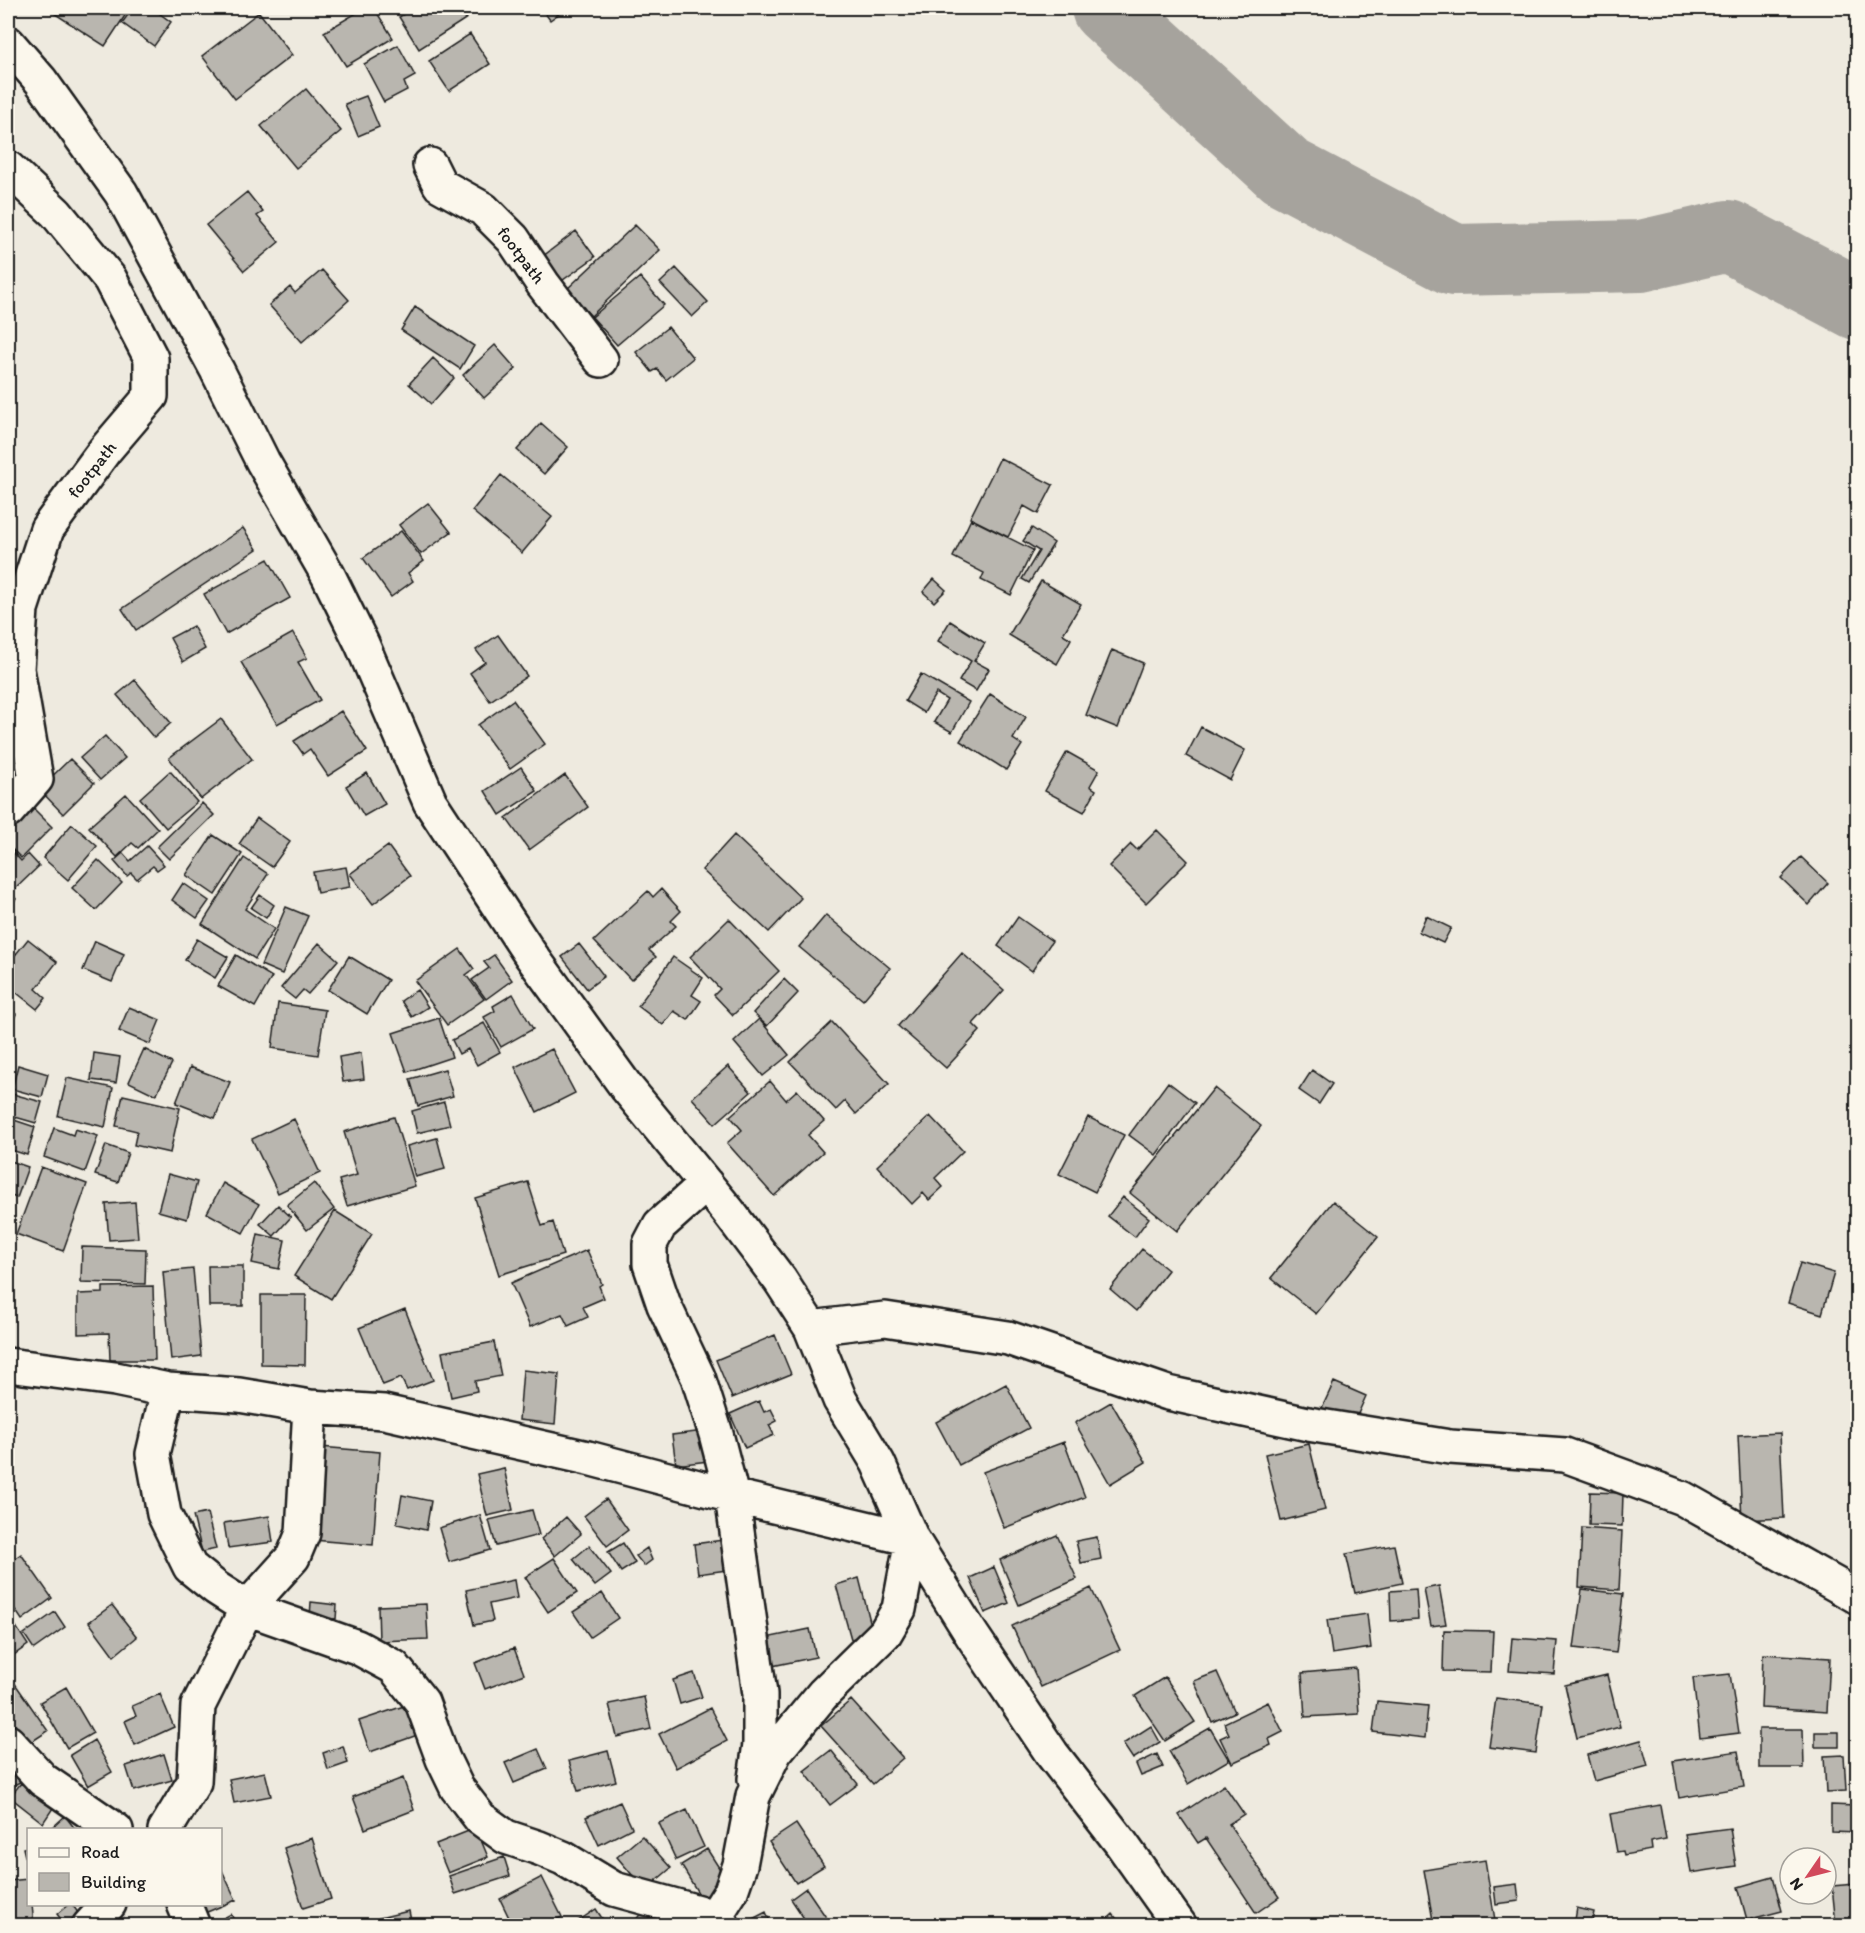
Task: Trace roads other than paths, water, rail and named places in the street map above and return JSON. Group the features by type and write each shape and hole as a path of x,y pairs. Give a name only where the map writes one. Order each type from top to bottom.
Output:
{"street":[{"path":"8,43 41,81 121,193 217,370 263,462 328,575 367,655 430,802 544,973 627,1088 758,1248 811,1328 840,1400 878,1464 912,1539 972,1635 1052,1754 1121,1843 1180,1926"},
{"name":"footpath","path":"430,165 440,185 483,210 513,239 543,284 601,360"},
{"name":"footpath","path":"8,168 56,213 110,279 151,358 151,396 105,450 47,529 21,609 17,669 36,779 8,811"},
{"path":"168,1390 153,1454 164,1514 190,1567 216,1588 247,1608 357,1647 394,1667 422,1702 442,1759 457,1788 480,1818 506,1837 563,1858 614,1889 718,1922 740,1865 753,1796 760,1744 760,1694 732,1496 698,1377 664,1305 650,1264 650,1244 660,1225 706,1184"},
{"path":"811,1328 885,1319 1008,1338 1168,1393 1308,1424 1450,1447 1565,1455 1682,1498 1857,1597"},
{"path":"8,1365 115,1378 168,1390 239,1395 310,1407 384,1412 588,1458 732,1496 912,1539"},
{"path":"166,1828 194,1782 198,1706 247,1608 293,1557 303,1533 310,1407"},
{"path":"753,1796 776,1752 823,1695 885,1634 898,1609 912,1539"},
{"path":"8,1742 43,1780 113,1828"},
{"path":"89,1926 108,1906"},
{"path":"184,1906 193,1926"}],"waterway":[{"path":"1107,8 1285,171 1454,260 1641,256 1728,236 1858,304"}]}
